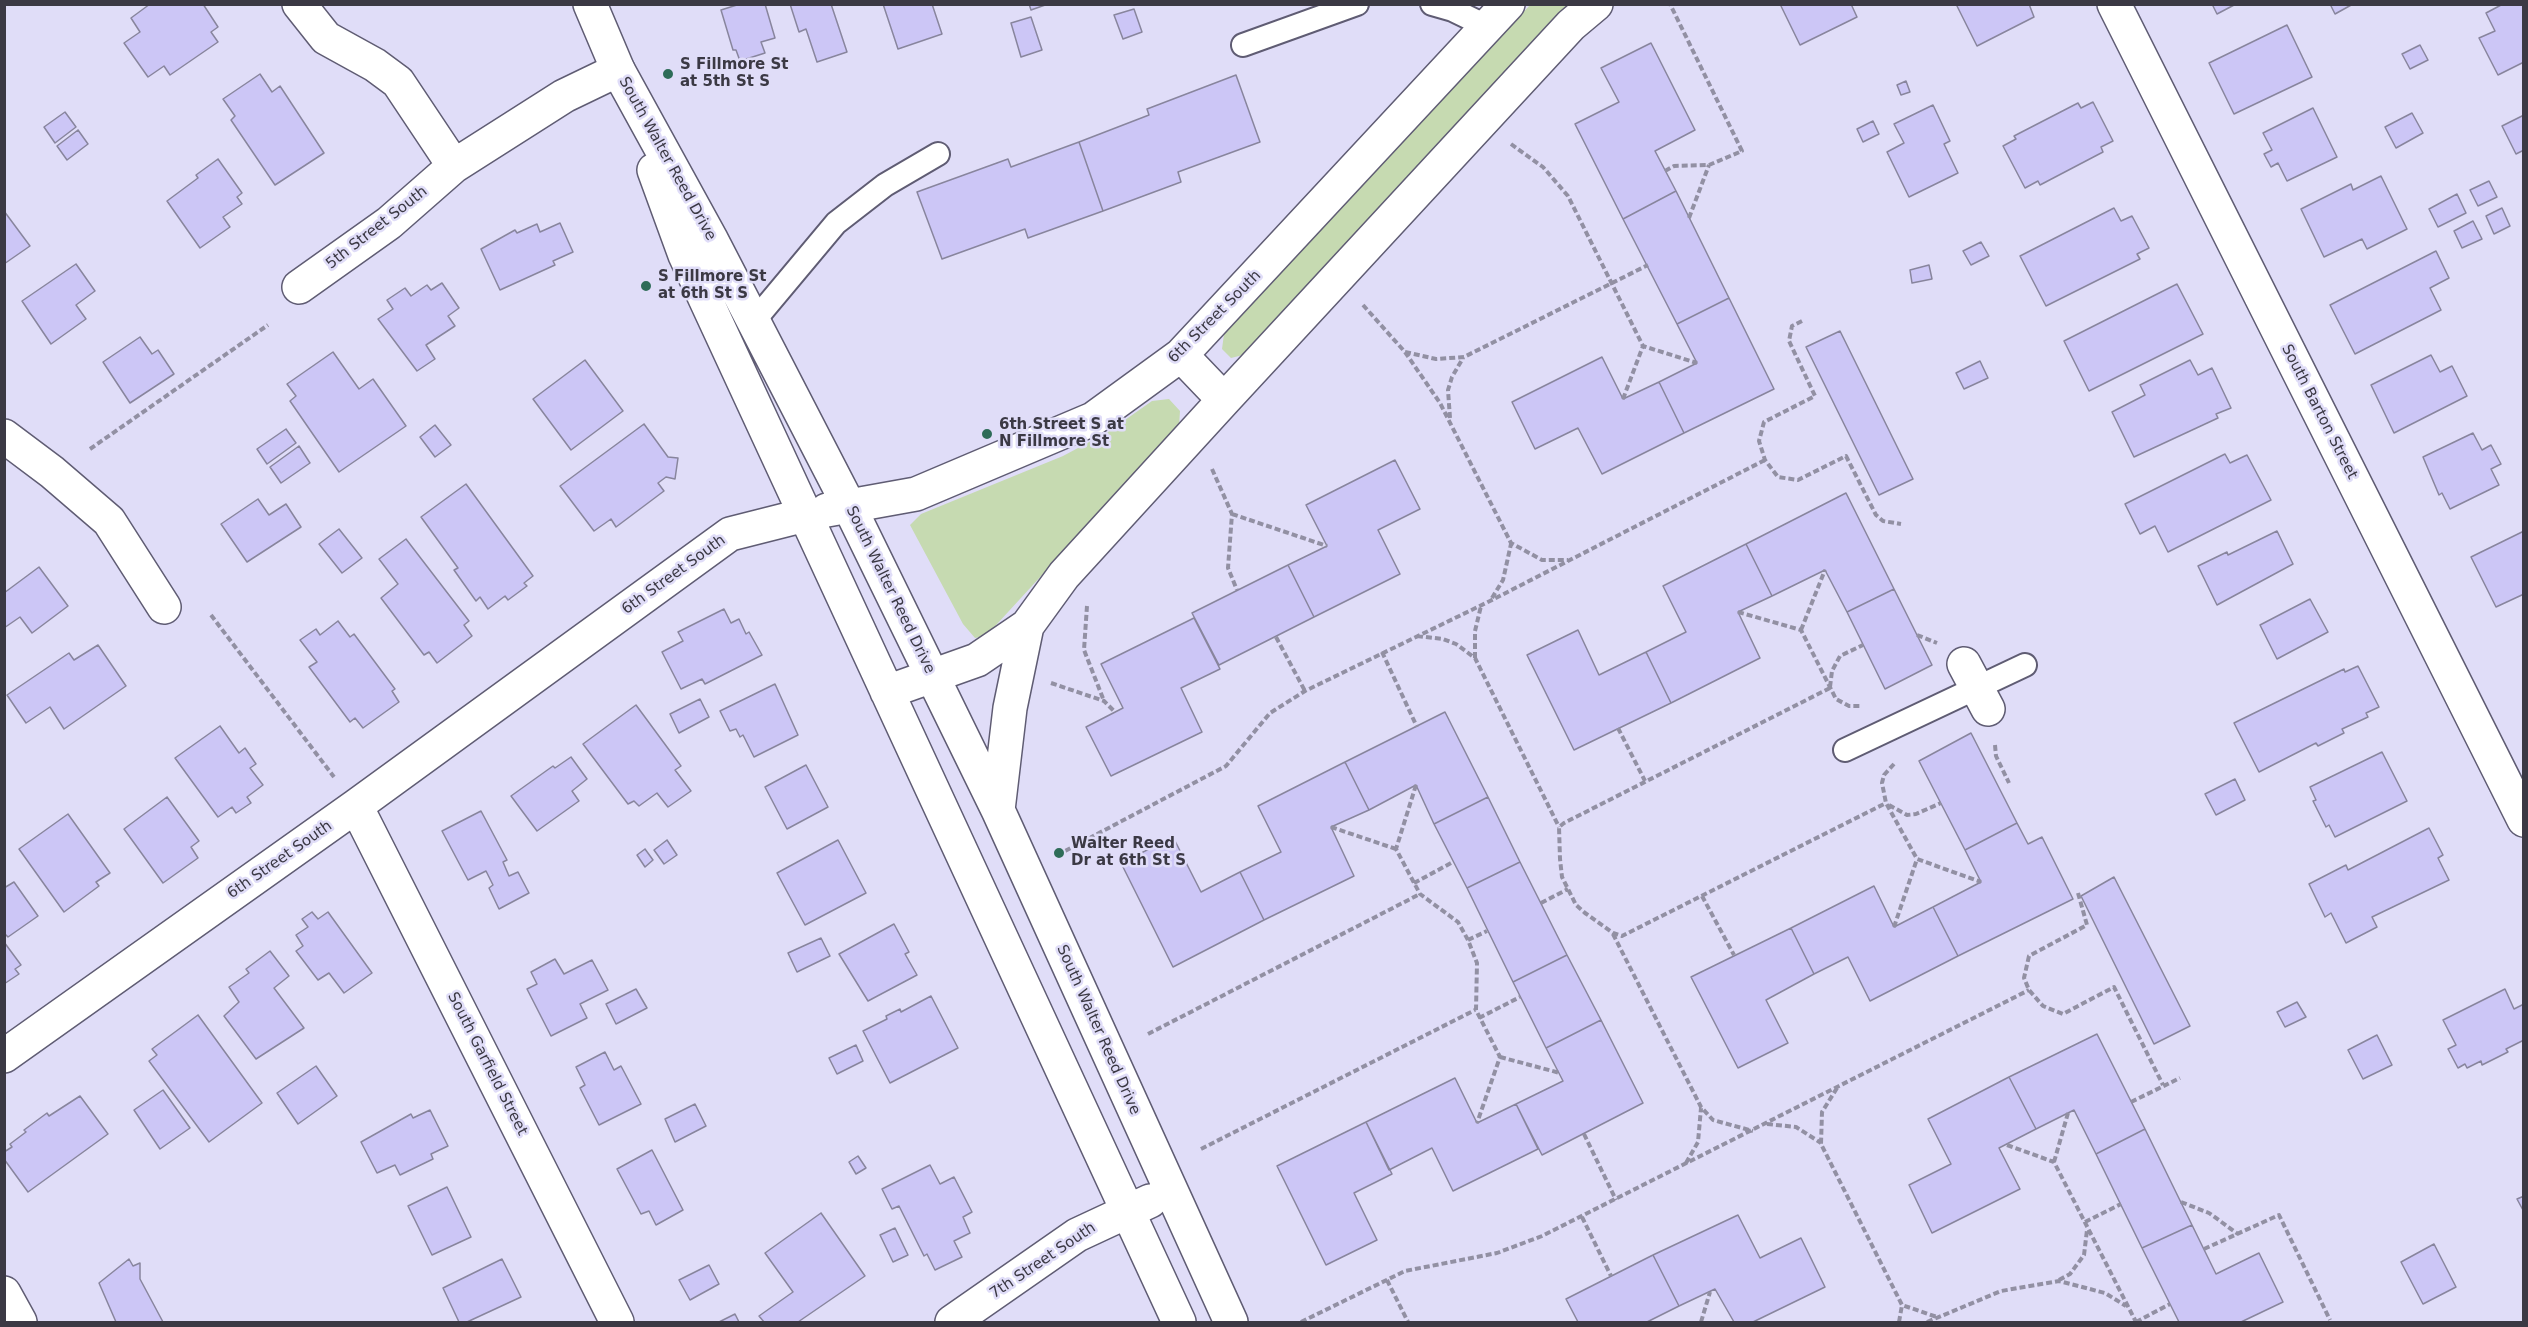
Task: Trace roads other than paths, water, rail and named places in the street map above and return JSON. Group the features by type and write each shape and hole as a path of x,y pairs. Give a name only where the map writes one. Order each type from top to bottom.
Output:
{"street":[{"path":"299,4 326,38 375,65 398,82 454,166"},
{"path":"590,4 618,70"},
{"path":"887,692 977,660 1027,626 1064,575 1224,400 1571,25 1596,4"},
{"name":"South Barton Street","path":"2114,4 2523,820"},
{"name":"6th Street South","path":"4,1056 347,793 730,534 805,515 916,494 1093,419 1181,355 1498,16"},
{"name":"5th Street South","path":"299,287 389,223 454,166 564,96 618,70"},
{"name":"South Walter Reed Drive","path":"618,70 754,321 932,675 998,810 1231,1323"},
{"name":"South Walter Reed Drive","path":"618,70 686,255 1129,1210 1179,1323"},
{"path":"1181,355 1224,400"},
{"path":"4,436 52,472 109,521 164,607"},
{"path":"998,810 1010,708 1027,626"},
{"name":"South Garfield Street","path":"347,793 617,1323"},
{"name":"7th Street South","path":"952,1323 1077,1235 1171,1192"},
{"path":"4,1293 20,1323"}],"lane":[{"path":"1243,45 1357,4"},
{"path":"1432,4 1454,10 1498,16"},
{"path":"754,321 836,223 885,185 938,154"},
{"path":"1845,750 1981,700 2025,665"}],"place":[{"name":"S Fillmore St at 5th St S","path":"668,74"},
{"name":"S Fillmore St at 6th St S","path":"646,286"},
{"name":"6th Street S at N Fillmore St","path":"987,434"},
{"name":"Walter Reed Dr at 6th St S","path":"1059,853"}]}
